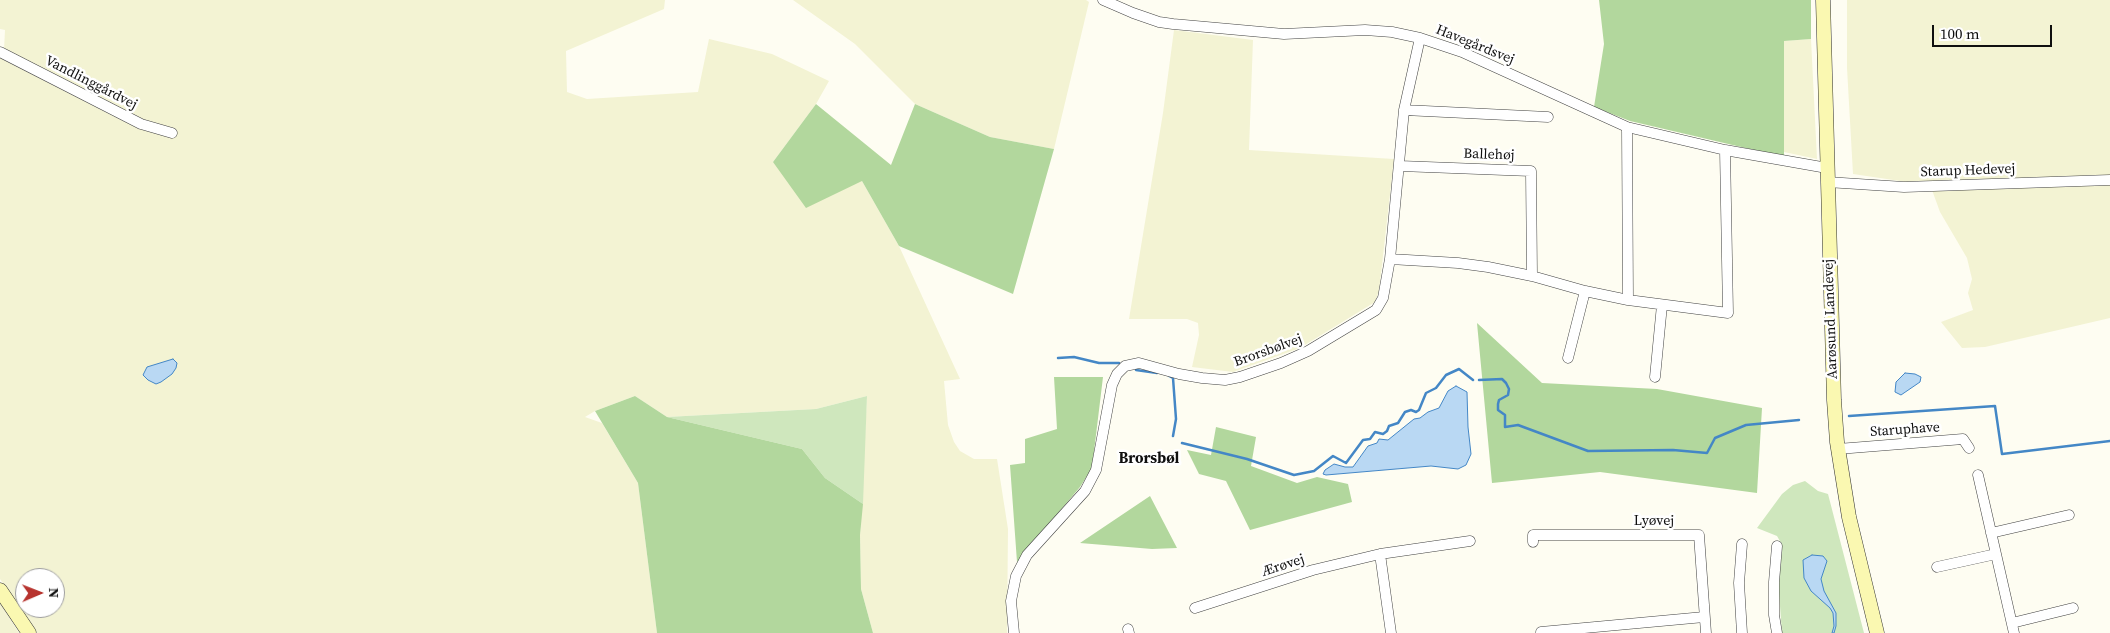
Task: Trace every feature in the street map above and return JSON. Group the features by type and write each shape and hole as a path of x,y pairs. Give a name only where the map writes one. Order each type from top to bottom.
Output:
{"street":[{"name":"Havegårdsvej","path":"1103,0 1133,13 1173,24 1284,34 1365,30 1392,32 1420,38 1462,52 1627,127 1725,150 1827,168"},
{"name":"Aarøsund Landevej","path":"1823,0 1831,360 1838,449 1849,517 1877,633"},
{"name":"Brorsbølvej","path":"1014,633 1012,601 1016,576 1027,555 1085,491 1096,470 1112,385 1117,374 1125,366 1139,363 1179,374 1225,380 1281,363 1308,351 1376,310 1383,298 1390,259 1404,110 1420,38"},
{"name":"Vandlinggårdvej","path":"0,52 141,124 172,133"},
{"path":"1404,110 1548,117"},
{"path":"1627,127 1628,300"},
{"path":"1390,259 1458,263 1532,276 1585,291 1628,300 1728,312 1725,150"},
{"name":"Ballehøj","path":"1400,166 1531,171 1532,276"},
{"name":"Starup Hedevej","path":"1827,182 1904,187 2110,180"},
{"path":"1568,358 1585,291"},
{"path":"1655,377 1662,305"},
{"name":"Staruphave","path":"1838,449 1963,439 1969,448"},
{"path":"1978,475 2013,630 2073,608"},
{"path":"1991,533 2068,515"},
{"name":"Lyøvej","path":"1533,542 1533,535 1700,535 1706,633"},
{"name":"Ærøvej","path":"1195,608 1313,570 1380,554 1470,541"},
{"path":"1742,544 1739,583 1742,633"},
{"path":"1777,546 1774,582 1774,615 1777,633"},
{"path":"1380,554 1391,633"},
{"path":"1937,567 1996,554"},
{"path":"0,590 29,633"},
{"path":"1541,632 1704,617"}],"green space":[{"path":"0,0 665,0 664,9 566,51 567,92 587,99 698,92 709,39 772,54 829,81 816,104 773,162 862,181 899,246 960,379 944,381 948,425 954,442 960,451 974,459 997,459 1008,529 1007,633 873,633 861,589 860,535 867,396 816,409 667,417 635,396 595,411 585,417 602,423 638,483 657,633 37,633 27,618 65,618 65,568 15,568 15,601 0,579 0,58 125,122 129,113 4,50 5,30 0,29"},
{"path":"793,0 1086,0 1089,2 1054,149 990,137 915,104 855,44"},
{"path":"1599,0 1811,0 1811,39 1784,41 1784,157 1630,121 1594,107 1604,44"},
{"path":"1847,0 2110,0 2110,175 1907,182 1853,174 1847,68"},
{"path":"1174,30 1253,40 1249,150 1394,159 1379,291 1375,302 1300,348 1233,372 1192,367 1199,335 1198,323 1187,319 1129,319 1163,113"},
{"path":"1811,39 1817,159 1784,152 1784,41"},
{"path":"816,104 891,165 915,104 990,137 1054,149 1013,294 899,246 862,181 806,208 773,162"},
{"path":"2110,184 2110,318 1985,347 1962,348 1941,322 1973,310 1968,293 1972,279 1967,258 1940,212 1932,190"},
{"path":"1477,323 1542,383 1657,389 1762,408 1757,493 1600,472 1492,483"},
{"path":"1054,377 1103,377 1092,468 1080,487 1017,562 1010,465 1025,463 1025,439 1057,429"},
{"path":"635,396 667,417 802,449 825,478 863,504 860,535 861,589 873,633 657,633 638,483 595,411"},
{"path":"867,396 863,504 825,478 802,449 667,417 816,409"},
{"path":"1216,427 1256,437 1251,466 1297,483 1317,477 1348,484 1352,502 1250,530 1226,481 1199,474 1187,450 1211,455"},
{"path":"1805,481 1818,491 1828,494 1864,633 1782,633 1778,579 1781,543 1777,536 1757,528 1782,494 1793,485"},
{"path":"1150,496 1177,548 1152,549 1080,543"},
{"path":"0,603 19,633 0,633"}],"water":[{"path":"173,359 177,363 176,368 172,374 161,382 156,384 143,375 147,367"},
{"path":"1905,373 1921,377 1920,382 1901,395 1895,392 1896,382"},
{"path":"1456,386 1467,392 1471,454 1466,465 1458,469 1431,466 1323,474 1325,470 1334,464 1353,467 1368,446 1377,443 1379,439 1388,440 1414,419 1420,418 1428,412 1439,408 1448,391"},
{"path":"1812,555 1823,556 1827,561 1821,579 1824,591 1836,613 1834,633 1832,633 1834,626 1833,613 1811,591 1804,578 1803,560"}],"waterway":[{"path":"1058,358 1074,357 1099,363 1119,363"},
{"path":"1182,443 1247,459 1294,475 1314,471 1333,456 1346,463 1363,440 1370,439 1375,432 1383,434 1389,426 1398,423 1405,412 1411,410 1416,412 1419,410 1426,393 1436,388 1446,375 1459,369 1473,380"},
{"path":"1136,370 1157,373"},
{"path":"1169,376 1173,378 1176,419 1173,436"},
{"path":"1479,380 1502,379 1506,383 1509,389 1508,395 1499,400 1498,404 1498,410 1505,415 1505,427 1518,425 1588,451 1673,450 1707,453 1715,438 1746,425 1799,420"},
{"path":"1849,416 1995,406 2002,454 2110,441"}],"district":[{"name":"Brorsbøl","path":"1149,459"}]}
